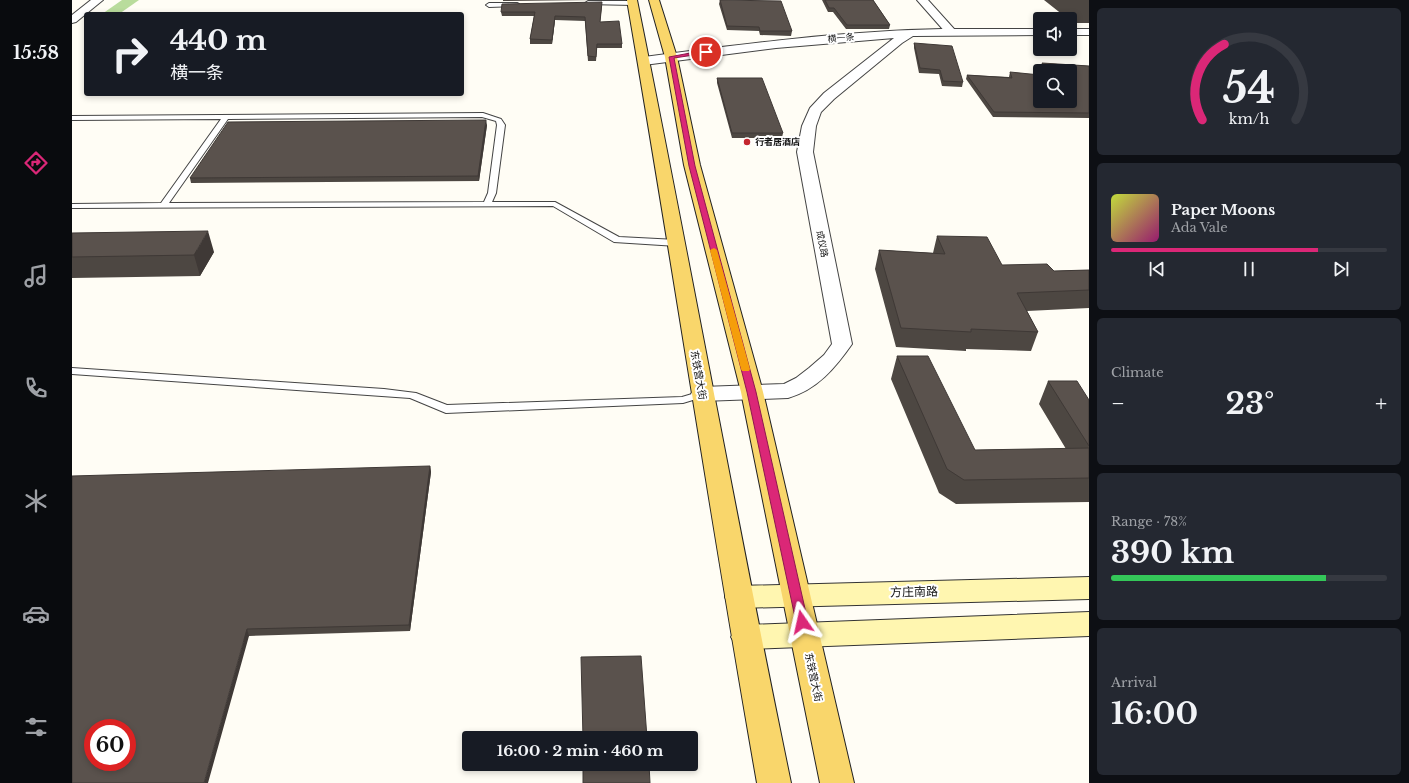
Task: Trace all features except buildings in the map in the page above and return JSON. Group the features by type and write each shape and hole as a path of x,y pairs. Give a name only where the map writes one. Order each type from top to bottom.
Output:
{"main road":[{"name":"东铁营大街","path":"654,0 671,57 692,166 752,392 837,783"},
{"name":"东铁营大街","path":"633,1 677,243 702,394 774,783"},
{"name":"方庄南路","path":"739,597 1089,588"},
{"path":"746,637 1089,624"}],"street":[{"path":"72,7 82,0"},
{"path":"72,20 98,0"},
{"path":"922,0 952,32"},
{"name":"横一条","path":"644,61 787,42 911,33 1033,32"},
{"path":"1077,32 1089,32"},
{"name":"成仪路","path":"702,394 788,391 804,383 832,359 842,344 805,152 810,126 815,111 829,96 893,44 911,33"}],"lane":[{"path":"580,4 633,1"},
{"path":"489,5 527,5"},
{"path":"72,118 483,115 499,120 501,125 492,193 487,204"},
{"path":"72,122 112,117"},
{"path":"164,205 226,117"},
{"path":"72,206 555,204 617,240 677,243"},
{"path":"72,370 384,392 412,395 446,409 683,400 702,394"}],"green space":[{"path":"122,0 139,0 122,12 105,12"}],"slow traffic":[{"path":"714,250 745,369"}],"place":[{"name":"行者居酒店","path":"747,142"}],"route":[{"path":"706,52 671,57 692,166 710,239 752,392 802,622"}]}
